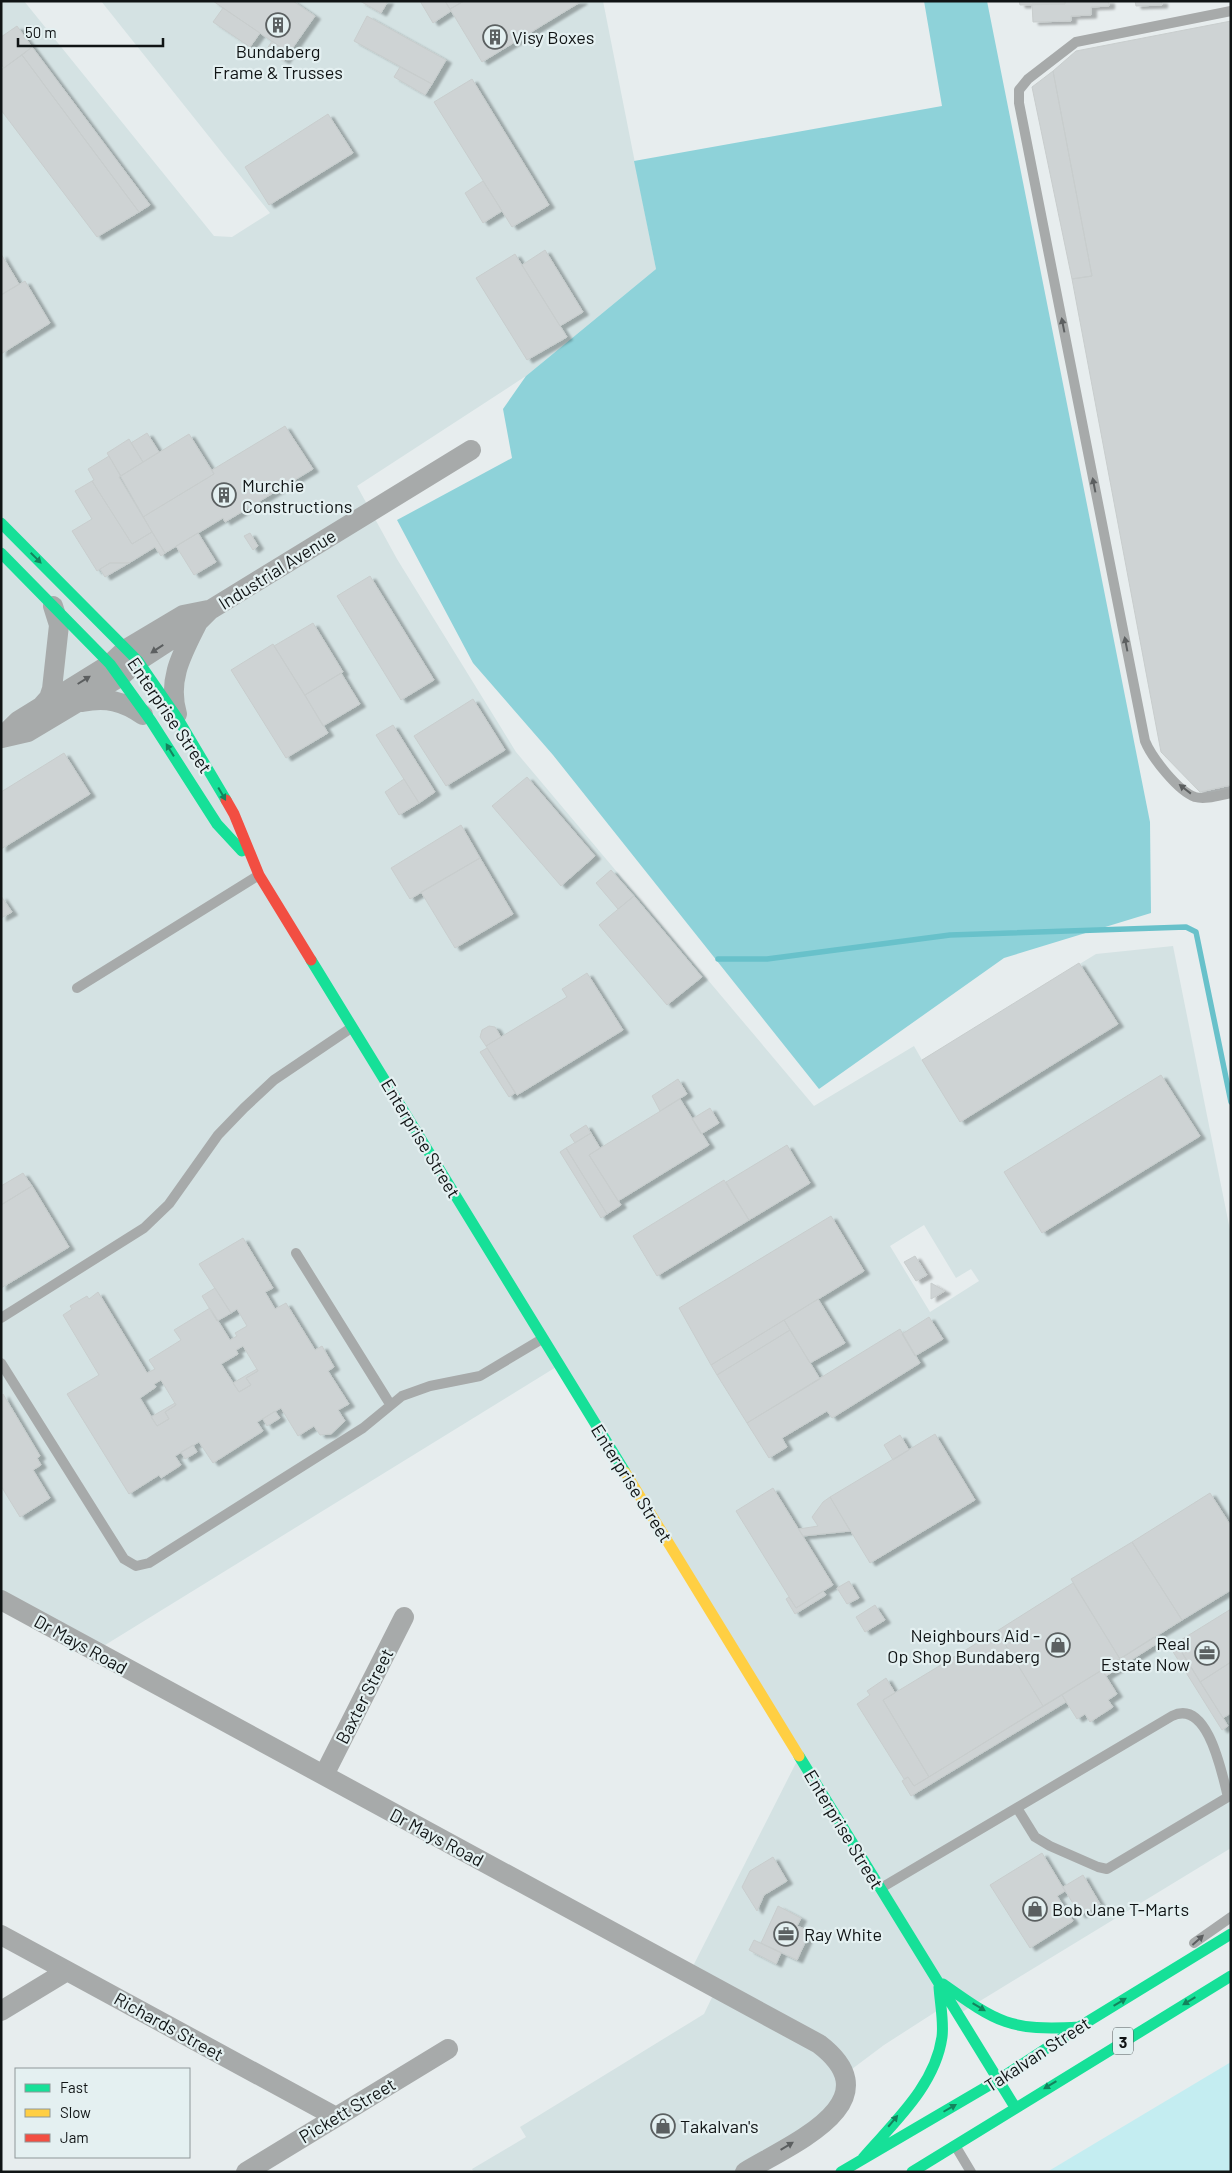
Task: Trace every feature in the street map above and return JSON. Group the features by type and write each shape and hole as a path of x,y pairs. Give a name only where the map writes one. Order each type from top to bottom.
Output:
{"main road":[{"name":"Enterprise Street","path":"1,523 132,655 178,719 234,814 250,859 259,875 880,1889 1016,2107"},
{"name":"Enterprise Street","path":"1,553 115,670 151,721 217,824 250,859"},
{"name":"Takalvan Street","path":"841,2172 998,2080 1079,2027 1231,1934"},
{"name":"Takalvan Street","path":"912,2172 1231,1976"},
{"path":"938,1980 985,2011 1015,2026 1043,2030 1079,2027"},
{"path":"862,2159 918,2094 937,2062 942,2037 938,1980"}],"street":[{"name":"Industrial Avenue","path":"2,738 28,732 74,704 183,615 204,616 472,450"},
{"path":"41,707 49,698 53,680 59,625 53,606"},
{"path":"178,719 173,700 178,660 204,616"},
{"name":"Industrial Avenue","path":"2,738 18,721 41,707 115,670"},
{"path":"74,704 99,699 113,700 129,706 151,721"},
{"name":"Dr Mays Road","path":"1,1600 819,2044 833,2055 842,2066 847,2084 845,2094 834,2115 826,2122 745,2172"},
{"name":"Baxter Street","path":"324,1775 404,1617"},
{"name":"Richards Street","path":"1,1935 336,2117"},
{"path":"1,2011 67,1971"},
{"name":"Pickett Street","path":"246,2172 448,2049"}],"lane":[{"path":"1231,11 1076,42 1028,78 1019,90 1019,104 1145,741 1157,762 1184,790 1200,797 1231,793"},
{"path":"77,988 259,875"},
{"path":"1,1318 144,1228 169,1204 218,1135 244,1108 281,1076 353,1027"},
{"path":"296,1253 390,1404"},
{"path":"1,1363 124,1559 136,1566 149,1563 364,1428 390,1404 416,1390 480,1376 543,1338"},
{"path":"880,1889 1172,1716 1181,1712 1196,1718 1215,1747 1229,1800 1107,1869 1098,1868 1035,1837 1017,1808"},
{"path":"1149,1984 1205,1934 1231,1917"},
{"path":"955,2145 971,2172"}],"shaded area":[{"path":"1,1 24,1 214,236 232,237 270,213 101,1 603,1 656,269 526,376 357,486 397,559 516,752 814,1106 914,1046 922,1060 1096,954 1173,946 1231,1235 1231,1848 962,2012 954,2000 884,2045 844,2075 840,2104 742,2172 474,2172 472,2169 526,2137 520,2127 704,2014 717,1987 690,1972 800,1755 561,1364 97,1650 1,1598","holes":["924,1225 956,1278 971,1269 979,1281 930,1312 890,1246"]},
{"path":"924,1 987,1 1150,822 1151,913 1004,958 819,1089 553,755 473,663 397,520 512,458 503,409 526,376 656,269 634,161 942,106"},
{"path":"1231,2062 1231,2172 1047,2172"}],"building":[{"name":"Bundaberg Frame & Trusses","path":"213,1 293,1 315,16 289,53"},
{"path":"360,1 388,1 381,13"},
{"path":"420,1 445,1 451,11 433,23"},
{"path":"445,1 464,1 450,9"},
{"name":"Visy Boxes","path":"464,1 582,1 482,62 450,9"},
{"path":"1019,1 1065,1 1065,4 1020,5"},
{"path":"1065,1 1109,1 1109,6 1091,7 1091,15 1071,16 1071,21 1033,22 1032,4 1065,4"},
{"path":"1135,1 1162,1 1162,5 1136,6"},
{"path":"223,8 260,33 250,47 213,22"},
{"path":"367,16 446,60 432,84 354,41"},
{"path":"1231,21 1231,785 1200,792 1161,752 1072,279 1092,276 1053,71 1076,51"},
{"path":"17,26 32,47 4,68 1,64 1,37"},
{"path":"272,41 289,53 284,61 267,49"},
{"path":"32,47 150,205 139,212 22,55"},
{"path":"22,55 139,212 97,237 1,110 1,70"},
{"path":"400,67 432,84 425,95 394,77"},
{"path":"1053,71 1092,276 1072,279 1032,87"},
{"path":"472,79 549,205 512,227 434,102"},
{"path":"328,114 353,153 269,205 245,167"},
{"path":"483,181 502,211 483,223 465,193"},
{"path":"545,250 583,312 560,326 522,265"},
{"path":"1,254 19,284 1,295"},
{"path":"515,254 567,337 527,360 476,278"},
{"path":"25,281 50,323 1,354 1,295"},
{"name":"Murchie Constructions","path":"285,426 313,469 225,522 223,518 165,553 143,517 214,474 212,470"},
{"path":"147,433 159,452 143,462 131,443"},
{"path":"189,434 214,474 143,517 119,477"},
{"path":"129,439 143,462 121,476 107,453"},
{"path":"109,456 152,532 132,544 92,481 94,480 88,469"},
{"path":"92,481 132,544 152,532 165,553 161,556 155,547 129,563 110,563 97,571 72,531 92,519 75,491"},
{"path":"198,533 216,562 194,575 176,546"},
{"path":"250,533 258,546 253,550 244,536"},
{"path":"110,563 129,563 105,577 100,569"},
{"path":"370,576 434,680 401,700 337,596"},
{"path":"313,623 343,672 305,695 274,646"},
{"path":"273,644 328,733 286,758 231,670"},
{"path":"341,673 360,704 323,726 305,695"},
{"path":"473,699 505,750 446,786 414,736"},
{"path":"393,725 435,792 419,803 376,735"},
{"path":"64,753 90,794 1,849 1,792"},
{"path":"527,777 595,856 561,886 492,806"},
{"path":"404,779 419,803 399,815 385,792"},
{"path":"461,825 480,858 410,899 391,868"},
{"path":"480,858 513,914 455,948 421,892"},
{"path":"611,870 634,896 618,909 596,883"},
{"path":"1,896 12,912 1,918"},
{"path":"634,896 702,977 667,1005 599,925"},
{"path":"1079,963 1118,1024 960,1122 922,1060"},
{"path":"587,973 623,1030 517,1095 486,1046 567,997 562,989"},
{"path":"489,1026 495,1027 501,1037 486,1046 480,1037 482,1030"},
{"path":"487,1048 515,1093 509,1097 480,1052"},
{"path":"1161,1075 1200,1136 1042,1233 1004,1172"},
{"path":"678,1079 687,1094 660,1111 652,1096"},
{"path":"680,1099 709,1145 618,1201 589,1155"},
{"path":"710,1108 719,1123 701,1134 692,1119"},
{"path":"586,1125 591,1133 575,1143 570,1135"},
{"path":"591,1133 600,1148 589,1155 621,1205 607,1214 566,1148"},
{"path":"787,1145 810,1183 749,1220 726,1182"},
{"path":"566,1148 607,1214 601,1218 560,1152"},
{"path":"23,1173 32,1186 1,1205 1,1186"},
{"path":"724,1180 749,1220 657,1276 633,1236"},
{"path":"32,1186 69,1247 1,1288 1,1205"},
{"path":"831,1216 864,1271 711,1365 679,1308"},
{"path":"243,1238 273,1288 265,1292 275,1309 286,1303 315,1350 322,1346 334,1367 328,1371 349,1404 338,1410 345,1421 331,1434 320,1435 314,1426 298,1436 281,1408 257,1422 263,1431 213,1463 199,1442 175,1456 181,1465 161,1478 159,1475 129,1494 67,1394 99,1375 63,1315 72,1309 70,1306 87,1296 89,1299 98,1292 147,1373 155,1369 149,1360 181,1340 174,1330 210,1308 230,1340 237,1336 235,1333 247,1326 237,1309 231,1313 199,1264","holes":["243,1346 258,1371 246,1378 251,1385 239,1392 221,1364 238,1354 236,1350","161,1380 176,1405 165,1412 169,1419 157,1426 140,1398 156,1387 154,1384"]},
{"path":"915,1256 927,1275 916,1281 904,1262"},
{"path":"931,1283 945,1291 931,1299"},
{"path":"215,1288 231,1313 217,1321 202,1296"},
{"path":"818,1299 845,1343 810,1363 784,1320"},
{"path":"929,1317 943,1339 915,1356 902,1334"},
{"path":"784,1320 790,1330 717,1375 711,1365"},
{"path":"900,1329 920,1363 832,1418 827,1411 782,1438 787,1447 769,1458 747,1423"},
{"path":"790,1330 820,1379 747,1423 717,1375"},
{"path":"257,1369 258,1371 246,1378 251,1385 239,1392 233,1383"},
{"path":"3,1394 40,1456 37,1458 41,1465 33,1470 50,1498 20,1517 1,1486"},
{"path":"175,1403 176,1405 165,1412 169,1419 157,1426 151,1417"},
{"path":"275,1411 280,1418 267,1426 263,1419"},
{"path":"935,1434 975,1500 870,1563 830,1497"},
{"path":"900,1435 909,1450 893,1460 884,1445"},
{"path":"193,1445 197,1452 185,1459 181,1452"},
{"path":"773,1488 833,1585 796,1608 736,1511"},
{"path":"1210,1493 1231,1526 1231,1590 1182,1620 1132,1542"},
{"path":"830,1497 850,1531 803,1536 799,1529 818,1526 812,1517 823,1502"},
{"path":"1132,1542 1182,1620 1120,1659 1071,1579"},
{"path":"849,1581 859,1598 847,1604 837,1588"},
{"name":"Neighbours Aid - Op Shop Bundaberg","path":"1073,1583 1120,1659 1043,1706 997,1631"},
{"path":"823,1591 826,1595 795,1614 786,1599 789,1597 796,1608"},
{"path":"875,1605 885,1620 865,1632 856,1617"},
{"name":"Real Estate Now","path":"1231,1609 1231,1662 1200,1682 1176,1643"},
{"path":"997,1631 1043,1706 929,1777 883,1700"},
{"path":"1154,1637 1158,1643 1106,1676 1102,1670"},
{"path":"1176,1643 1228,1726 1222,1730 1170,1647"},
{"path":"1231,1662 1231,1713 1223,1718 1200,1682"},
{"path":"1102,1670 1117,1694 1108,1700 1113,1707 1090,1722 1085,1714 1077,1719 1062,1695"},
{"path":"886,1678 895,1693 883,1700 929,1777 914,1786 908,1777 904,1779 857,1704 870,1695 867,1691"},
{"path":"1062,1695 1066,1702 911,1796 902,1781 908,1777 914,1786"},
{"name":"Bob Jane T-Marts","path":"1042,1853 1065,1891 1057,1896 1073,1921 1030,1948 990,1885"},
{"path":"773,1857 787,1881 764,1895 757,1911 742,1887 750,1871"},
{"path":"1083,1875 1100,1904 1080,1915 1063,1887"},
{"name":"Ray White","path":"778,1906 801,1918 797,1926 807,1930 805,1933 809,1934 797,1960 761,1943"},
{"path":"754,1940 781,1953 776,1964 749,1950"}],"waterway":[{"path":"718,959 767,959 950,935 1186,927 1196,932 1231,1102"}],"traffic: fast":[{"path":"1,523 138,661 178,719 226,800"},
{"path":"1,553 110,664 151,721 217,824 242,851"},
{"path":"311,960 625,1472"},
{"path":"799,1756 1015,2107"},
{"path":"841,2172 998,2080 1079,2027 1231,1934"},
{"path":"912,2172 1231,1976"},
{"path":"943,1984 978,2008 1006,2022 1036,2027 1079,2027"},
{"path":"863,2158 912,2102 931,2072 938,2055 942,2037 939,1987"}],"traffic: slow":[{"path":"625,1472 799,1756"}],"traffic: jam":[{"path":"226,800 234,814 259,875 311,960"}],"place":[{"name":"Bundaberg Frame & Trusses","path":"278,25"},
{"name":"Visy Boxes","path":"495,37"},
{"name":"Murchie Constructions","path":"224,495"},
{"name":"Neighbours Aid - Op Shop Bundaberg","path":"1058,1645"},
{"name":"Real Estate Now","path":"1207,1653"},
{"name":"Bob Jane T-Marts","path":"1035,1909"},
{"name":"Ray White","path":"786,1934"},
{"name":"Takalvan's","path":"663,2126"}]}
